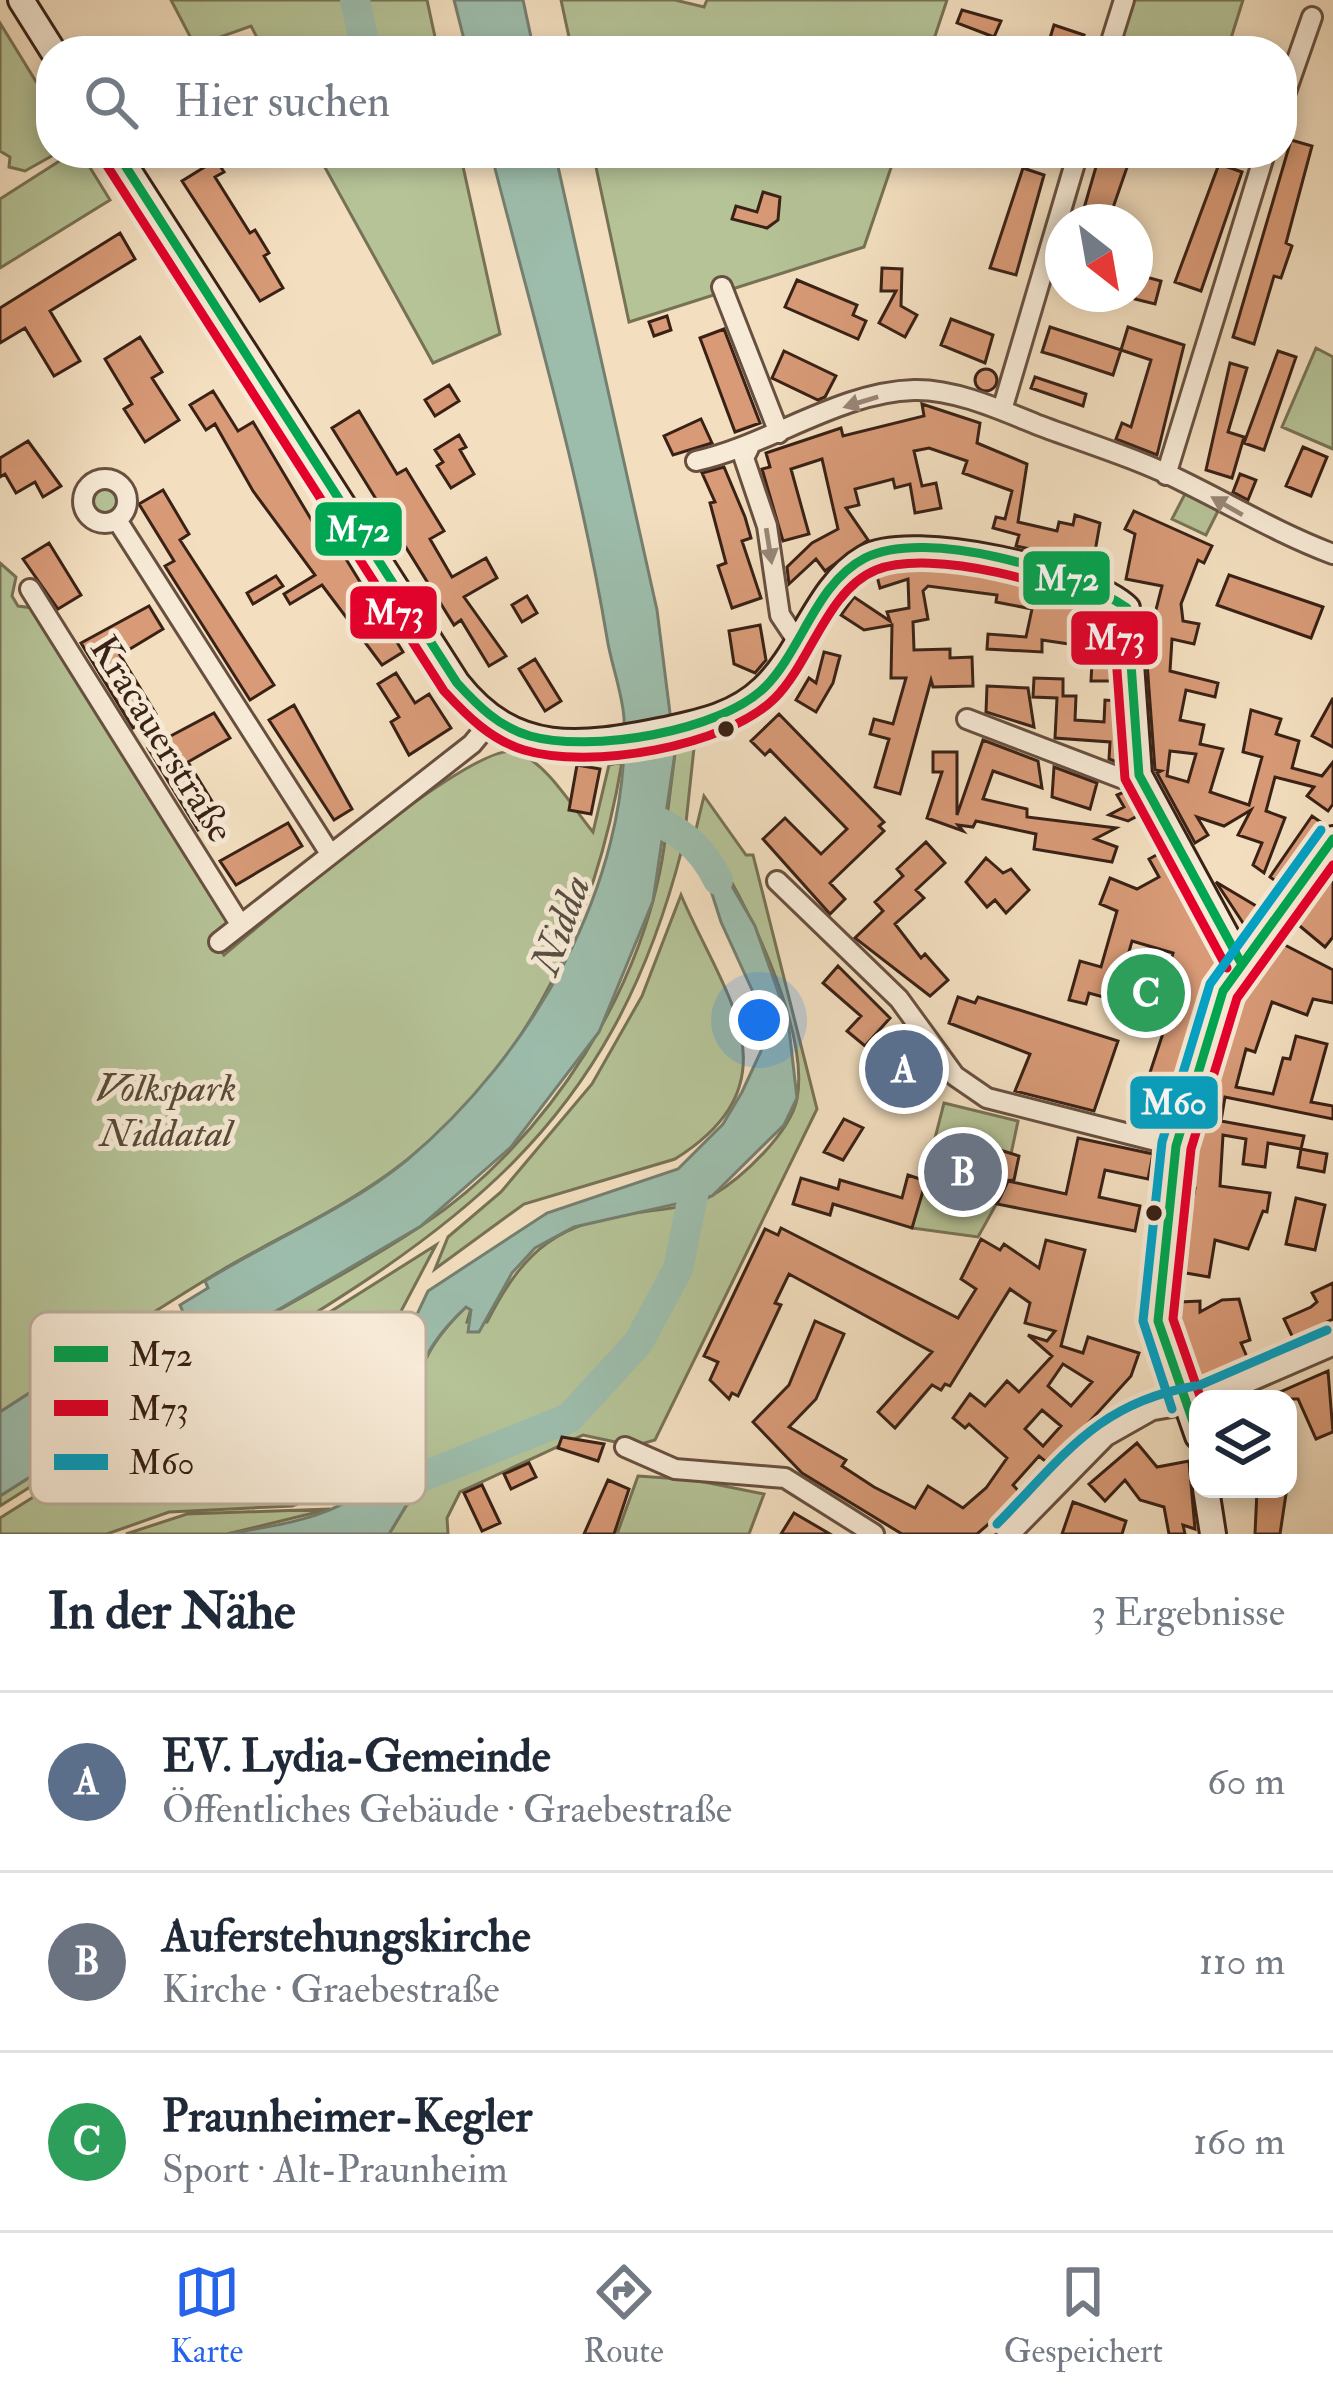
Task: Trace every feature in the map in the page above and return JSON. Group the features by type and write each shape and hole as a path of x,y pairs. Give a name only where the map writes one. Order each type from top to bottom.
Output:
{"main road":[{"path":"21,0 44,36"},
{"path":"127,168 457,683 492,720 535,738 602,743 687,725 742,706 770,683 857,562 887,550 1003,562 1090,583 1127,608 1133,756 1139,776 1240,962"},
{"path":"1192,1390 1158,1321 1176,1146 1204,1045 1240,962 1333,839"},
{"path":"1207,1498 1213,1534"}],"street":[{"path":"1113,36 1124,0"},
{"path":"1297,60 1312,17"},
{"path":"1002,410 1074,168"},
{"path":"1166,475 1259,168"},
{"path":"722,287 779,433"},
{"path":"696,461 749,448 850,405 915,390 1002,410 1166,475 1260,526 1333,554"},
{"path":"749,448 744,458 766,526 780,614 798,642"},
{"path":"117,520 329,852"},
{"name":"Kracauerstraße","path":"30,589 240,924"},
{"path":"967,718 1121,778 1139,776"},
{"path":"219,942 472,744 492,720"},
{"path":"777,881 899,999 955,1076 971,1088 988,1098 1176,1146"},
{"path":"1223,1390 1333,1344"},
{"path":"1008,1534 1105,1436 1151,1409 1189,1402"},
{"path":"625,1447 675,1469 784,1478 874,1534"}],"green space":[{"path":"171,0 427,0 435,36 256,36 251,26 223,36 190,36"},
{"path":"561,0 675,0 704,7 707,0 947,0 935,36 569,36"},
{"path":"1122,0 1243,0 1232,36 1108,36"},
{"path":"0,23 36,82 36,165 25,171 9,167 10,157 0,151"},
{"path":"49,168 90,168 110,200 0,268 0,199"},
{"path":"325,168 463,168 500,334 433,363"},
{"path":"596,168 891,168 864,247 629,322"},
{"path":"1316,348 1333,357 1333,449 1282,427"},
{"path":"105,487 120,502 105,517 90,502"},
{"path":"1187,490 1220,507 1206,535 1172,519"},
{"name":"Volkspark Niddatal","path":"0,563 16,577 12,596 18,606 33,608 227,915 226,926 212,938 224,955 417,800 494,755 517,752 539,766 593,832 609,765 622,762 595,876 551,984 488,1080 448,1124 360,1193 154,1312 30,1312 30,1393 0,1412"},
{"path":"694,748 685,832 667,817 675,753"},
{"path":"704,796 746,855 753,855 817,1109 655,1440 634,1446 583,1435 460,1492 447,1518 448,1534 389,1534 408,1504 426,1504 426,1488 455,1462 426,1465 426,1358 466,1307 471,1309 467,1322 487,1322 530,1257 566,1232 613,1216 688,1205 713,1195 763,1153 793,1112 798,1071 794,1038 771,966 739,896 707,842 692,846"},
{"path":"666,832 682,849 651,947 612,1030 567,1101 513,1162 452,1218 317,1312 275,1312 421,1226 510,1151 585,1054 615,1001 656,889"},
{"path":"681,895 741,1034 743,1066 735,1098 713,1129 675,1159 524,1204 435,1269 448,1237 501,1192 592,1084 642,996"},
{"path":"944,1103 1018,1121 1003,1192 978,1237 912,1228"},
{"path":"436,1245 401,1312 330,1312"},
{"path":"638,1476 694,1480 764,1494 749,1534 617,1534"},
{"path":"30,1477 30,1487 0,1506 0,1496"},
{"path":"30,1499 30,1504 297,1504 169,1512 107,1534 0,1534 0,1518"},
{"path":"330,1509 227,1534 126,1534 187,1514"}],"shaded area":[{"path":"454,0 523,0 531,36 463,36"},
{"path":"495,168 558,168 657,610 675,753 653,901 599,1032 511,1147 421,1226 275,1312 183,1312 180,1305 208,1288 205,1281 334,1209 407,1160 494,1070 565,962 591,903 610,842 622,780 624,718 569,455"},
{"path":"707,843 755,926 788,1020 797,1098 784,1125 712,1196 574,1227 535,1248 512,1273 479,1332 468,1332 471,1310 466,1307 426,1357 426,1312 418,1312 428,1291 547,1213 678,1169 723,1124 742,1092 761,1051 764,1016 721,922 697,847"},
{"path":"30,1393 30,1477 0,1496 0,1412"},
{"path":"457,1460 426,1488 426,1464"},
{"path":"341,1504 408,1504 389,1534 227,1534 315,1515"}],"building":[{"path":"962,10 1001,21 994,36 957,23"},
{"path":"1054,25 1084,35 1084,36 1051,36"},
{"path":"1297,142 1312,146 1286,243 1292,246 1281,278 1274,276 1254,344 1233,337 1283,168 1297,168"},
{"path":"203,168 221,168 224,172 215,177 250,233 255,230 283,288 260,301 182,181"},
{"path":"1023,168 1044,175 1016,275 990,268"},
{"path":"1096,168 1127,168 1114,204 1085,204"},
{"path":"1218,168 1242,172 1201,291 1175,282"},
{"path":"763,192 780,197 778,220 767,228 732,219 736,206 757,212"},
{"path":"120,233 135,259 50,311 80,361 54,376 25,328 0,343 0,308"},
{"path":"882,268 902,269 901,306 917,315 905,337 879,323 896,291 881,291"},
{"path":"1153,279 1161,281 1153,304"},
{"path":"797,280 857,305 853,315 866,321 858,339 785,307"},
{"path":"667,316 671,330 654,336 649,322"},
{"path":"951,319 993,335 985,363 941,345"},
{"path":"1050,327 1121,350 1113,375 1042,352"},
{"path":"1128,327 1184,345 1157,455 1116,439 1122,423 1131,427 1151,360 1121,350"},
{"path":"724,329 760,423 735,432 700,338"},
{"path":"140,337 162,372 152,378 179,420 145,442 124,409 132,404 105,359"},
{"path":"784,351 836,376 825,397 818,400 772,378"},
{"path":"1278,351 1296,357 1264,450 1244,443"},
{"path":"1230,363 1247,368 1228,432 1244,437 1232,478 1206,470"},
{"path":"986,369 997,380 986,391 975,380"},
{"path":"1035,377 1086,394 1083,406 1031,388"},
{"path":"449,385 459,401 435,416 425,400"},
{"path":"213,391 238,431 253,422 330,551 338,546 403,652 382,665 322,585 290,604 284,594 315,575 253,491 215,424 206,430 190,405"},
{"path":"922,404 980,423 977,443 1027,464 1018,522 1057,531 1059,522 1073,525 1075,515 1100,523 1092,569 1076,563 1077,559 1016,546 1019,535 993,528 996,517 1005,519 1012,491 963,473 967,461 929,448 914,451 922,486 936,483 941,508 915,513 910,484 895,488 893,479 855,489 859,505 846,508 868,540 825,571 816,559 789,584 787,567 812,543 838,529 822,459 791,469 809,534 783,541 762,469 770,467 766,453 841,428 843,436 924,416"},
{"path":"359,411 397,474 406,469 444,531 430,539 452,577 486,558 497,578 464,597 506,656 489,666 461,620 454,625 332,428"},
{"path":"701,419 712,443 673,455 664,436"},
{"path":"459,435 466,447 460,450 474,474 451,488 437,466 443,462 435,450"},
{"path":"28,441 61,486 43,497 35,482 16,493 5,474 0,477 0,458"},
{"path":"1303,447 1327,457 1311,496 1286,486"},
{"path":"724,467 751,538 742,541 761,598 732,608 718,566 726,563 710,503 715,502 702,473"},
{"path":"1240,474 1256,480 1248,500 1233,492"},
{"path":"163,490 189,534 180,540 274,685 250,700 165,566 174,561 139,504"},
{"path":"1134,511 1212,546 1204,563 1198,560 1181,604 1183,621 1199,624 1194,644 1172,639 1170,671 1218,683 1215,697 1186,690 1180,720 1204,725 1200,744 1223,749 1210,792 1249,805 1262,757 1243,752 1251,710 1281,719 1276,734 1299,741 1292,768 1322,776 1333,762 1333,804 1328,811 1307,796 1314,787 1275,777 1266,811 1285,818 1264,873 1253,865 1262,843 1238,835 1251,810 1224,826 1197,817 1208,835 1195,843 1157,773 1161,771 1155,770 1146,649 1162,586 1126,579 1135,534 1125,529","holes":["1170,751 1196,754 1188,782 1167,776"]},
{"path":"49,543 81,595 58,609 23,559"},
{"path":"920,566 996,576 1095,607 1089,647 1042,640 1042,652 987,649 988,634 1026,637 1032,609 996,602 997,595 928,586 923,591 928,619 913,622 914,650 950,649 950,658 972,657 973,686 933,687 931,680 900,794 875,787 889,739 870,734 874,719 893,724 906,678 891,678 892,625 864,630 841,615 854,597 890,621 887,612 909,608 908,579 880,588 876,572"},
{"path":"1229,575 1323,607 1311,638 1217,605"},
{"path":"276,576 283,586 253,604 247,593"},
{"path":"527,596 537,613 522,622 512,605"},
{"path":"149,606 163,629 120,655 156,714 133,728 81,643"},
{"path":"760,625 766,660 755,673 734,664 729,631"},
{"path":"824,652 840,656 833,683 816,712 796,700 809,678 816,683"},
{"path":"535,659 561,701 545,711 519,669"},
{"path":"1092,662 1114,663 1116,681 1091,681"},
{"path":"396,673 415,703 429,694 451,728 409,755 391,722 399,717 378,684"},
{"path":"1034,678 1063,679 1063,696 1076,696 1075,720 1104,722 1105,700 1117,701 1122,764 1109,759 1110,742 1055,738 1057,698 1033,697"},
{"path":"987,686 1028,688 1034,727 986,712"},
{"path":"1333,698 1333,747 1312,736"},
{"path":"294,705 352,809 334,820 269,720"},
{"path":"214,713 230,738 188,762 221,816 198,830 148,748"},
{"path":"779,714 884,822 879,826 884,831 830,883 845,899 830,914 763,839 785,818 821,854 847,829 770,750 765,755 751,741"},
{"path":"983,740 1038,761 1042,788 993,771 983,799 1027,809 1027,817 1116,828 1095,839 1117,847 1112,862 1034,849 1036,834 976,821 973,827 958,825 963,831 927,818 942,772 933,772 933,752 957,752 957,815"},
{"path":"577,765 600,769 591,814 569,810"},
{"path":"1054,767 1097,783 1090,809 1052,797"},
{"path":"1129,790 1141,814 1128,821 1109,815 1124,807 1117,795"},
{"path":"1312,816 1325,825 1247,929 1216,882 1258,907 1277,882 1270,877"},
{"path":"288,823 302,846 236,885 220,861"},
{"path":"926,842 945,863 916,890 924,898 895,924 921,958 925,954 948,980 930,996 855,938 883,911 875,902 903,876 897,869"},
{"path":"1162,852 1219,956 1163,1129 1134,1121 1169,1015 1089,993 1086,1004 1069,1000 1080,961 1101,967 1117,911 1100,904 1110,878 1137,889 1159,877 1149,859","holes":["1132,941 1173,953 1164,985 1123,973"]},
{"path":"986,858 1003,873 1011,869 1029,890 1006,913 995,900 987,907 966,882"},
{"path":"1333,875 1333,937 1325,947 1295,922"},
{"path":"1279,942 1333,970 1333,1003 1313,999 1307,1015 1272,1002 1255,1052 1246,1049 1236,1087 1273,1094 1283,1058 1290,1059 1296,1036 1327,1044 1311,1102 1333,1106 1333,1119 1225,1097 1221,1121 1304,1136 1301,1149 1268,1143 1265,1167 1243,1164 1246,1139 1223,1135 1220,1186 1270,1193 1267,1212 1263,1211 1248,1249 1215,1240 1209,1277 1180,1272 1195,1188 1188,1187 1193,1146 1238,998"},
{"path":"838,966 890,1018 865,1046 847,1031 861,1016 823,983"},
{"path":"958,997 975,1003 978,997 1118,1041 1094,1111 1015,1091 1030,1054 949,1023"},
{"path":"921,1052 928,1078 882,1082 880,1055"},
{"path":"844,1119 863,1128 843,1160 824,1152"},
{"path":"958,1137 1019,1156 1014,1180 980,1182 974,1200 938,1188"},
{"path":"1078,1138 1153,1154 1148,1179 1105,1170 1099,1197 1140,1206 1135,1231 997,1204 1008,1181 1066,1194"},
{"path":"1301,1149 1327,1154 1324,1172 1298,1167"},
{"path":"908,1175 926,1181 912,1228 833,1204 830,1215 793,1204 801,1178 838,1189 840,1180 902,1198"},
{"path":"1296,1198 1325,1205 1315,1250 1286,1244"},
{"path":"781,1228 958,1318 976,1289 961,1279 981,1239 1000,1250 1004,1244 1039,1268 1046,1240 1085,1250 1061,1346 1083,1353 1088,1337 1139,1353 1131,1376 1050,1465 1039,1456 1013,1485 1022,1495 977,1534 902,1534 802,1473 753,1422 789,1385 815,1321 844,1334 816,1399 789,1427 846,1460 842,1466 874,1487 915,1508 928,1486 963,1508 986,1488 1007,1458 969,1424 965,1428 953,1418 970,1394 985,1406 1007,1381 1019,1392 1052,1356 1028,1335 1047,1341 1055,1331 1025,1323 1030,1303 1010,1289 950,1386 945,1384 941,1390 932,1385 895,1428 878,1412 932,1352 789,1274 775,1303 781,1305 738,1396 732,1393 729,1399 710,1380 718,1362 704,1356 765,1229 778,1235","holes":["1063,1364 1092,1382 1071,1406 1048,1386","1042,1410 1061,1426 1043,1446 1025,1429"]},
{"path":"1333,1283 1333,1319 1293,1338 1284,1319 1311,1307 1317,1302 1312,1293"},
{"path":"1239,1299 1250,1340 1241,1343 1250,1364 1200,1381 1181,1334 1180,1302 1200,1301 1200,1312 1222,1300"},
{"path":"1328,1371 1333,1432 1316,1439 1297,1390 1285,1390"},
{"path":"562,1437 604,1444 598,1461 558,1448"},
{"path":"1137,1443 1157,1467 1189,1461 1195,1529 1183,1525 1185,1534 1169,1534 1164,1507 1140,1500 1125,1480 1105,1501 1089,1484"},
{"path":"529,1463 536,1477 511,1489 504,1474"},
{"path":"608,1480 629,1489 614,1534 584,1534"},
{"path":"482,1485 500,1523 482,1531 464,1493"},
{"path":"1257,1498 1285,1498 1280,1534 1255,1534"},
{"path":"1073,1502 1126,1521 1122,1534 1062,1534"},
{"path":"794,1513 830,1534 781,1534"}],"waterway":[{"path":"355,0 363,36"},
{"path":"642,815 687,839 718,880"},
{"path":"426,1475 569,1418 638,1343 678,1269 697,1177 707,1167"}],"transit line":[{"name":"M73","path":"108,168 444,691 490,734 512,746 551,756 619,755 691,741 724,730 775,698 845,593 876,570 929,563 1031,581 1113,616 1125,779 1227,968"},
{"name":"M72","path":"127,168 457,683 499,721 530,736 586,742 687,727 744,703 765,687 834,584 865,558 892,550 961,550 1037,568 1127,608 1139,775 1240,961"},
{"name":"M60","path":"1172,1409 1143,1321 1162,1142 1210,984 1321,830"},
{"name":"M72","path":"1189,1410 1158,1321 1176,1146 1223,991 1333,839"},
{"name":"M73","path":"1198,1390 1173,1319 1191,1149 1237,998 1333,865"},
{"name":"M60","path":"1200,1385 1327,1330"},
{"name":"M60","path":"997,1524 1063,1455 1107,1419 1161,1394 1195,1386"}],"place":[{"name":"Praunheimer-Kegler","path":"1146,993"},
{"name":"EV. Lydia-Gemeinde","path":"904,1069"},
{"name":"Auferstehungskirche","path":"963,1172"}],"water label":[{"name":"Nidda","path":"561,925"}]}
